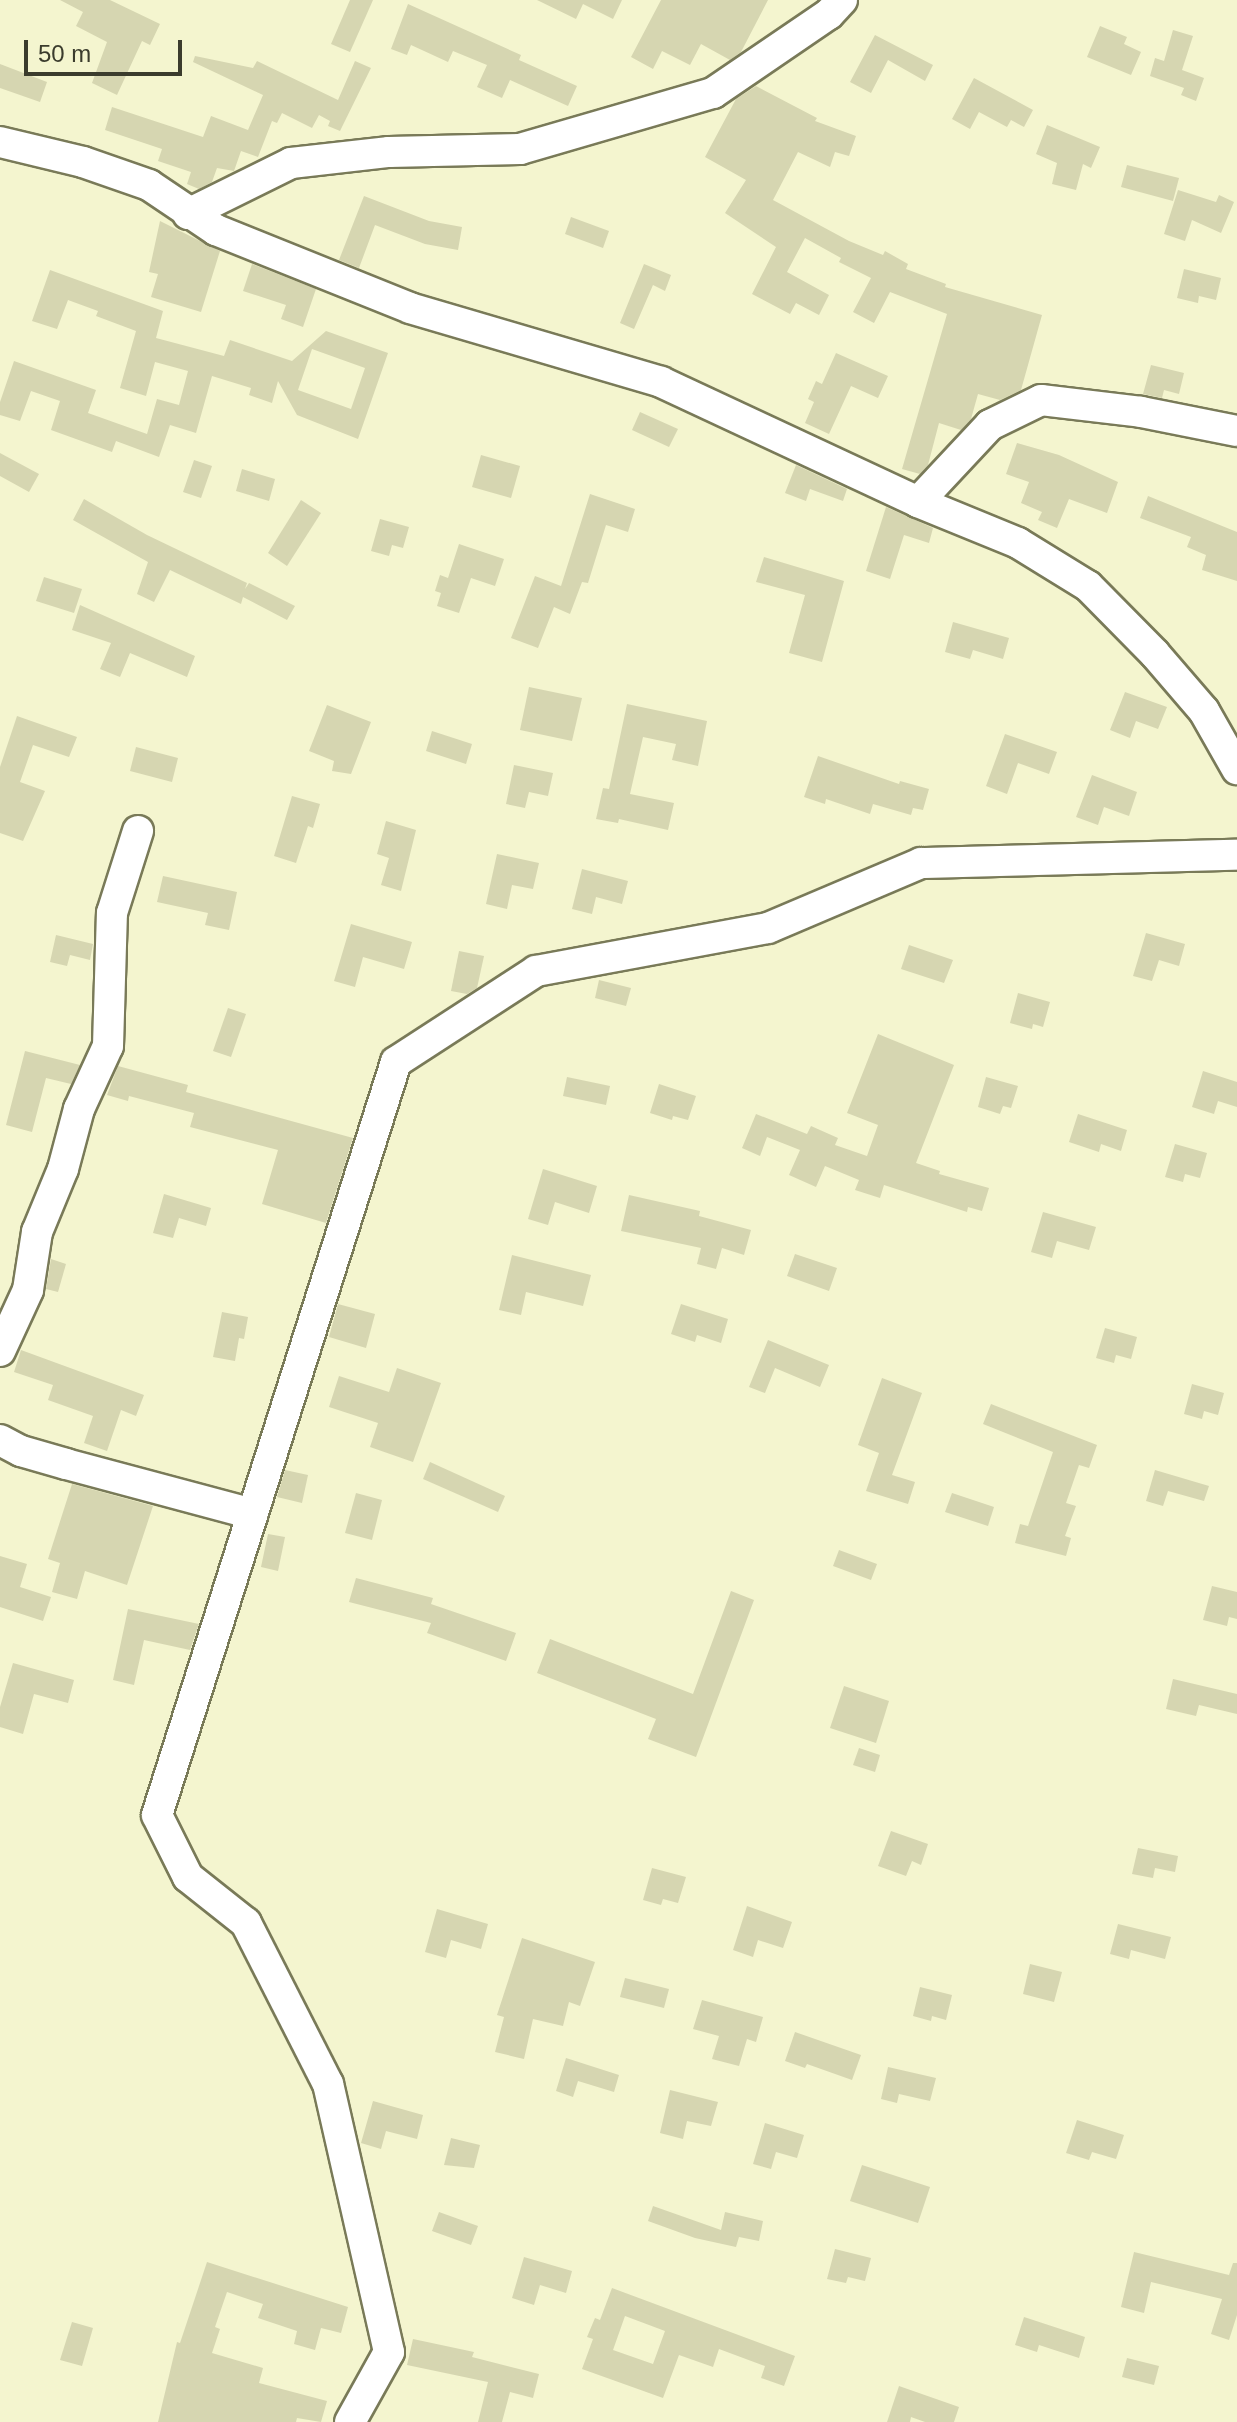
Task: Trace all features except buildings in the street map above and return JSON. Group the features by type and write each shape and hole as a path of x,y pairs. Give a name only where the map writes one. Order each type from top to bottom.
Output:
{"street":[{"path":"188,214 291,163 389,152 520,149 713,93 829,14 842,0"},
{"path":"0,142 83,162 149,185 216,230 410,308 661,382 918,502 1018,543 1088,586 1204,711 1237,769"},
{"path":"918,502 990,425 1041,400 1141,412 1237,431"},
{"path":"0,1351 28,1290 37,1232 63,1169 79,1109 108,1046 112,913 138,831"},
{"path":"350,2422 389,2352 328,2084 246,1923 188,1877 157,1815 396,1062 536,971 768,928 921,863 1237,855"},
{"path":"0,1440 21,1451 252,1514"}]}
